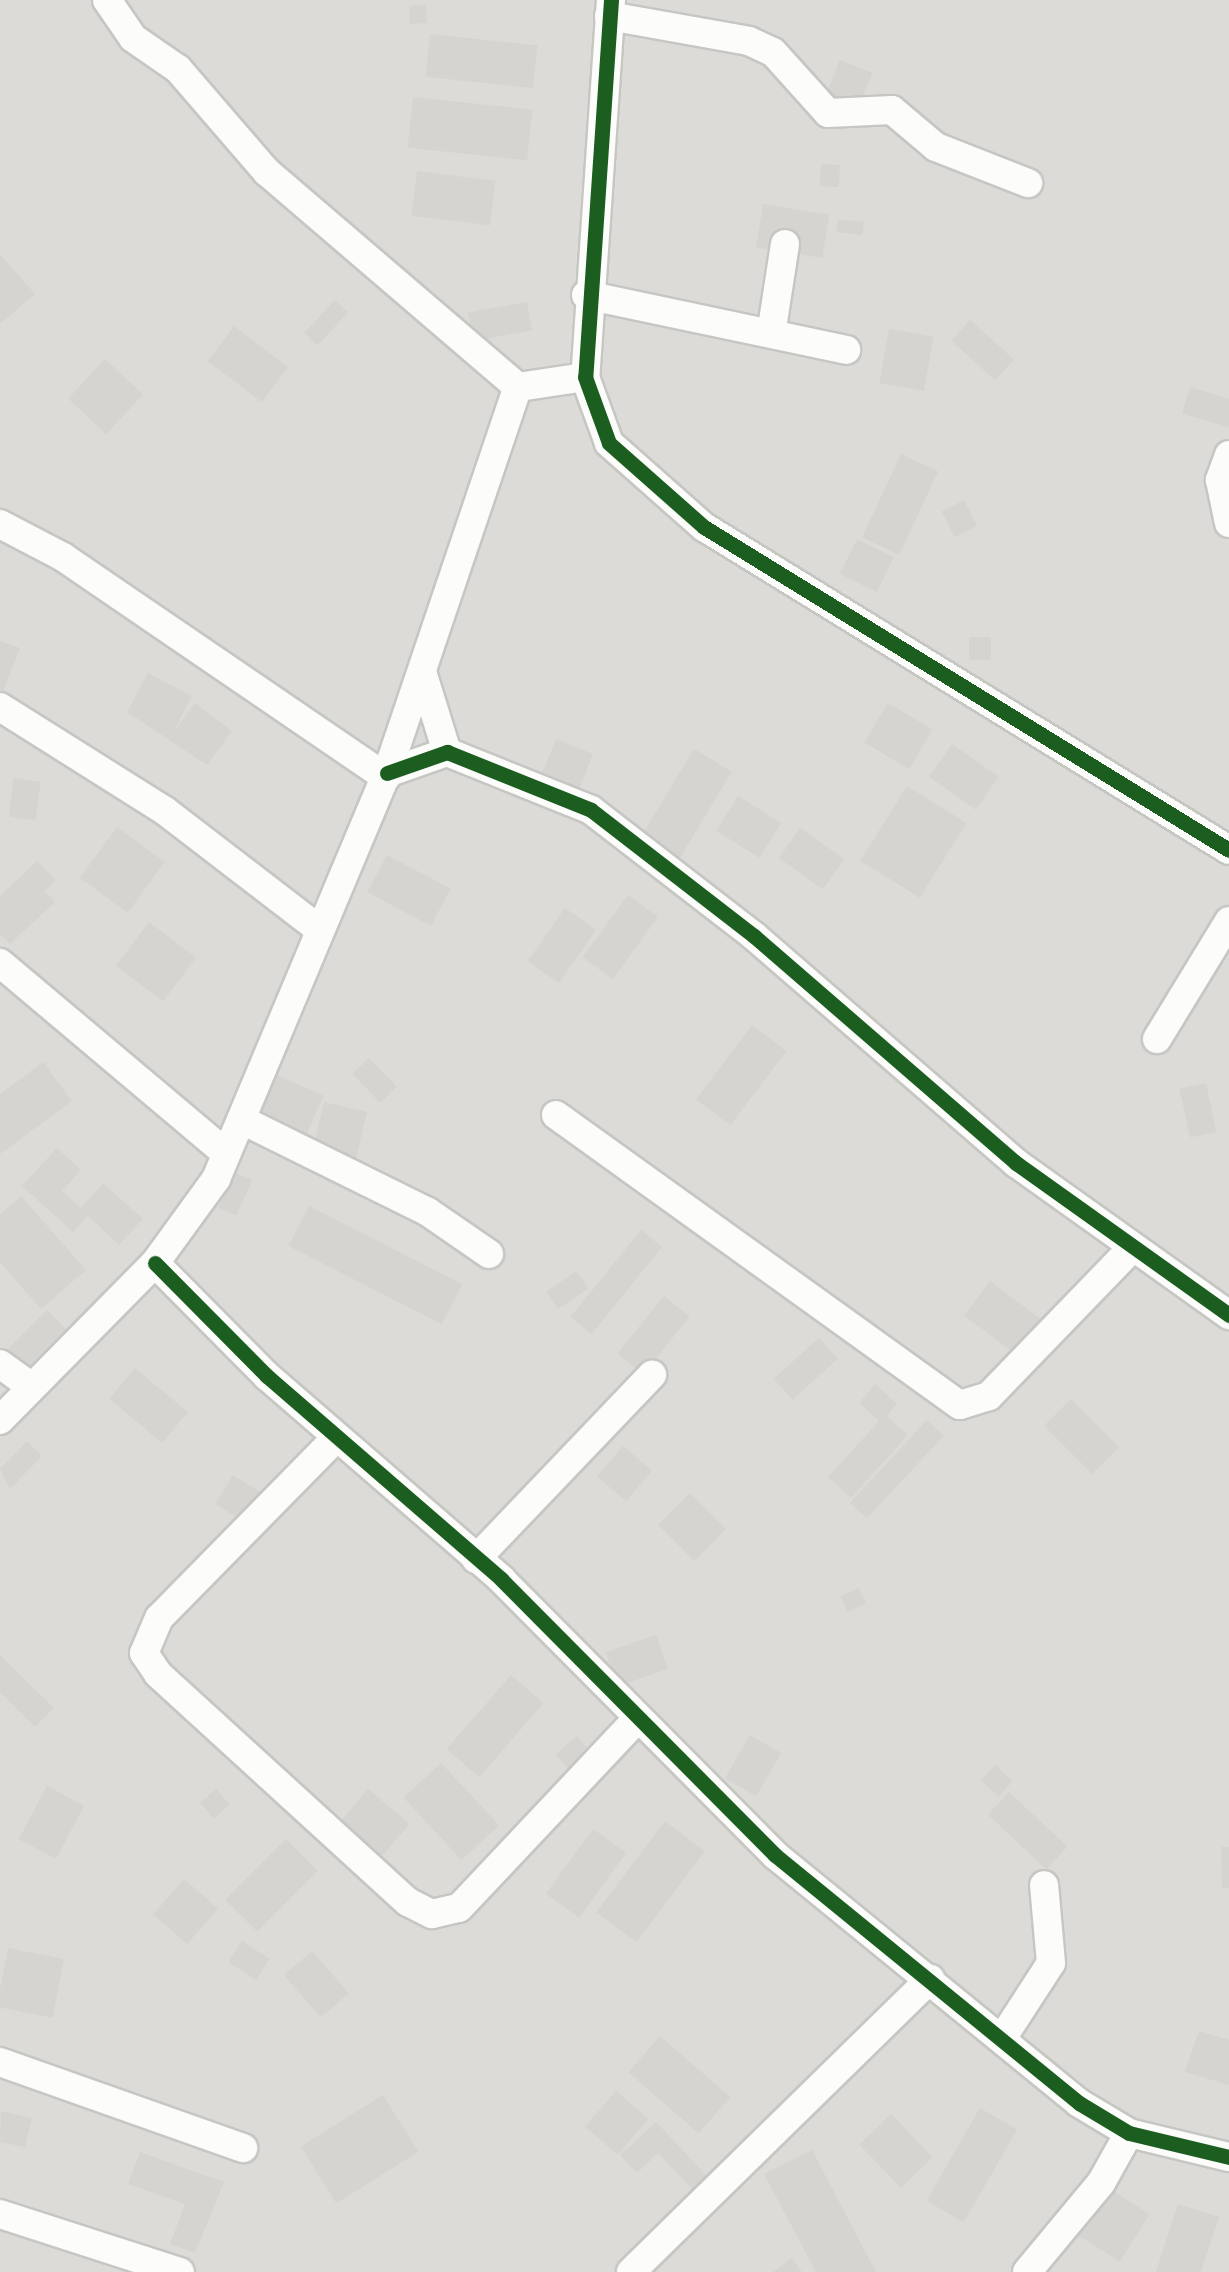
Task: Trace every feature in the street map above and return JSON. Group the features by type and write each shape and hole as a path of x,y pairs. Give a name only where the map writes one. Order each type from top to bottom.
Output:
{"street":[{"path":"108,0 134,38 178,70 267,172 518,387 585,377"},
{"path":"1028,183 936,148 892,110 828,113 774,52 748,41 610,8 586,296 585,377 609,443 704,527 1229,850"},
{"path":"772,328 785,244"},
{"path":"586,296 772,328 846,350"},
{"path":"0,1420 28,1385 156,1262 244,1121 319,929 387,775 518,387"},
{"path":"1229,456 1220,480 1229,523"},
{"path":"0,524 63,556 387,775"},
{"path":"423,675 446,752"},
{"path":"0,706 165,811 319,929"},
{"path":"387,775 446,752 558,790 603,819 1131,1249 1229,1315"},
{"path":"1158,1039 1229,920"},
{"path":"0,963 226,1153"},
{"path":"556,1115 960,1405 989,1396 1131,1249"},
{"path":"244,1121 428,1212 489,1254"},
{"path":"156,1262 336,1438 476,1560 634,1722 775,1855 1129,2134 1229,2157"},
{"path":"0,1364 28,1385"},
{"path":"476,1560 652,1374"},
{"path":"336,1438 159,1618 144,1653 158,1674 408,1902 432,1914 459,1908 634,1722"},
{"path":"1003,2037 1051,1963 1044,1885"},
{"path":"632,2272 930,1980"},
{"path":"0,2062 243,2148"},
{"path":"1027,2272 1101,2183 1129,2134"},
{"path":"0,2214 180,2272"}],"shaded area":[{"path":"0,0 1229,0 1229,2272 0,2272"}],"building":[{"path":"426,5 427,23 410,24 409,6"},
{"path":"430,34 537,45 533,88 426,77"},
{"path":"840,60 872,73 859,106 827,93"},
{"path":"413,97 532,110 527,160 408,148"},
{"path":"821,164 840,165 839,187 820,186"},
{"path":"417,171 495,181 490,225 412,216"},
{"path":"763,204 829,214 822,258 756,247"},
{"path":"838,219 864,222 862,235 836,232"},
{"path":"0,254 35,294 0,324"},
{"path":"335,300 348,312 317,345 304,333"},
{"path":"527,302 532,331 473,341 468,312"},
{"path":"970,320 1014,359 995,380 951,341"},
{"path":"234,326 288,367 262,402 208,361"},
{"path":"889,329 933,337 924,391 879,383"},
{"path":"105,359 143,394 106,434 68,398"},
{"path":"1190,387 1229,399 1229,427 1182,414"},
{"path":"901,454 938,471 899,555 862,537"},
{"path":"964,500 977,526 955,537 942,511"},
{"path":"857,539 894,557 877,592 840,574"},
{"path":"969,637 991,637 991,660 969,660"},
{"path":"0,641 20,648 3,692 0,690"},
{"path":"148,673 192,696 173,733 195,703 232,731 207,765 127,712"},
{"path":"888,703 933,730 909,769 864,742"},
{"path":"556,739 593,754 574,800 537,785"},
{"path":"952,744 999,777 976,809 929,777"},
{"path":"694,749 732,772 678,862 640,839"},
{"path":"14,778 41,782 35,820 9,817"},
{"path":"907,786 966,823 920,898 860,861"},
{"path":"738,796 781,823 760,858 716,831"},
{"path":"117,827 165,862 128,913 80,878"},
{"path":"800,828 844,859 823,889 779,858"},
{"path":"387,855 451,889 431,926 367,892"},
{"path":"37,861 56,880 45,891 55,902 10,944 0,934 0,896"},
{"path":"628,895 658,917 613,979 583,957"},
{"path":"565,908 596,930 559,983 528,961"},
{"path":"149,922 196,958 163,1001 116,966"},
{"path":"752,1025 786,1051 730,1125 696,1099"},
{"path":"369,1058 397,1087 380,1103 352,1074"},
{"path":"43,1062 72,1101 0,1154 0,1094"},
{"path":"277,1075 324,1096 303,1142 256,1122"},
{"path":"1206,1083 1216,1132 1190,1138 1180,1089"},
{"path":"324,1102 367,1112 354,1168 311,1159"},
{"path":"57,1148 81,1170 62,1191 81,1208 103,1183 143,1219 119,1245 88,1216 73,1232 22,1186"},
{"path":"234,1172 252,1180 236,1216 218,1208"},
{"path":"21,1196 86,1270 41,1309 0,1262 0,1214"},
{"path":"309,1206 462,1284 442,1324 289,1246"},
{"path":"641,1230 662,1247 591,1334 571,1317"},
{"path":"576,1271 588,1288 559,1309 547,1292"},
{"path":"990,1281 1042,1320 1016,1354 964,1315"},
{"path":"664,1296 690,1317 643,1374 617,1354"},
{"path":"47,1310 66,1329 27,1368 8,1349"},
{"path":"819,1338 838,1359 792,1400 774,1379"},
{"path":"135,1368 188,1412 162,1443 109,1399"},
{"path":"875,1384 897,1404 887,1416 908,1435 851,1498 828,1477 879,1421 859,1403"},
{"path":"1071,1399 1119,1447 1092,1474 1044,1426"},
{"path":"927,1420 944,1436 867,1518 850,1503"},
{"path":"27,1441 42,1456 10,1489 0,1469"},
{"path":"623,1446 652,1470 626,1501 597,1477"},
{"path":"233,1475 262,1493 244,1522 215,1504"},
{"path":"690,1493 726,1529 694,1561 658,1525"},
{"path":"859,1588 866,1604 848,1612 841,1596"},
{"path":"656,1635 668,1669 618,1686 606,1652"},
{"path":"0,1655 54,1708 35,1727 0,1692"},
{"path":"511,1675 543,1703 479,1777 447,1749"},
{"path":"750,1735 781,1753 756,1796 725,1778"},
{"path":"577,1736 590,1751 569,1769 556,1754"},
{"path":"441,1763 499,1825 462,1860 404,1798"},
{"path":"995,1765 1013,1781 999,1797 981,1781"},
{"path":"47,1786 84,1806 56,1859 19,1839"},
{"path":"216,1789 230,1805 214,1819 200,1803"},
{"path":"368,1789 409,1824 375,1865 333,1830"},
{"path":"1009,1792 1068,1847 1046,1869 988,1815"},
{"path":"665,1821 705,1851 636,1942 596,1912"},
{"path":"593,1829 626,1853 579,1918 546,1894"},
{"path":"286,1839 318,1871 257,1932 225,1900"},
{"path":"1221,1847 1229,1847 1229,1888 1222,1889"},
{"path":"184,1879 218,1909 187,1944 153,1914"},
{"path":"242,1941 270,1959 256,1980 228,1962"},
{"path":"8,1948 64,1959 53,2018 0,2008"},
{"path":"312,1951 349,1993 321,2018 284,1975"},
{"path":"1199,2031 1229,2040 1229,2085 1185,2072"},
{"path":"660,2036 730,2097 699,2133 629,2072"},
{"path":"616,2091 648,2119 618,2155 585,2126"},
{"path":"383,2095 419,2152 336,2203 301,2146"},
{"path":"980,2108 1017,2130 964,2222 926,2201"},
{"path":"1,2111 32,2118 25,2147 0,2142"},
{"path":"891,2114 933,2157 901,2188 859,2145"},
{"path":"656,2122 707,2176 693,2190 658,2153 637,2173 620,2155"},
{"path":"812,2150 876,2272 816,2272 764,2174"},
{"path":"140,2152 224,2182 195,2253 170,2244 185,2204 128,2184"},
{"path":"1108,2188 1150,2214 1120,2261 1078,2235"},
{"path":"1178,2204 1219,2217 1201,2272 1156,2272"},
{"path":"792,2258 802,2272 773,2272"}],"cycle path":[{"path":"611,0 585,377 609,443 704,527 1229,850"},
{"path":"387,773 447,752 591,810 754,936 1016,1163 1229,1315"},
{"path":"155,1263 267,1376 501,1579 775,1855 1079,2103 1129,2133 1229,2157"}]}
